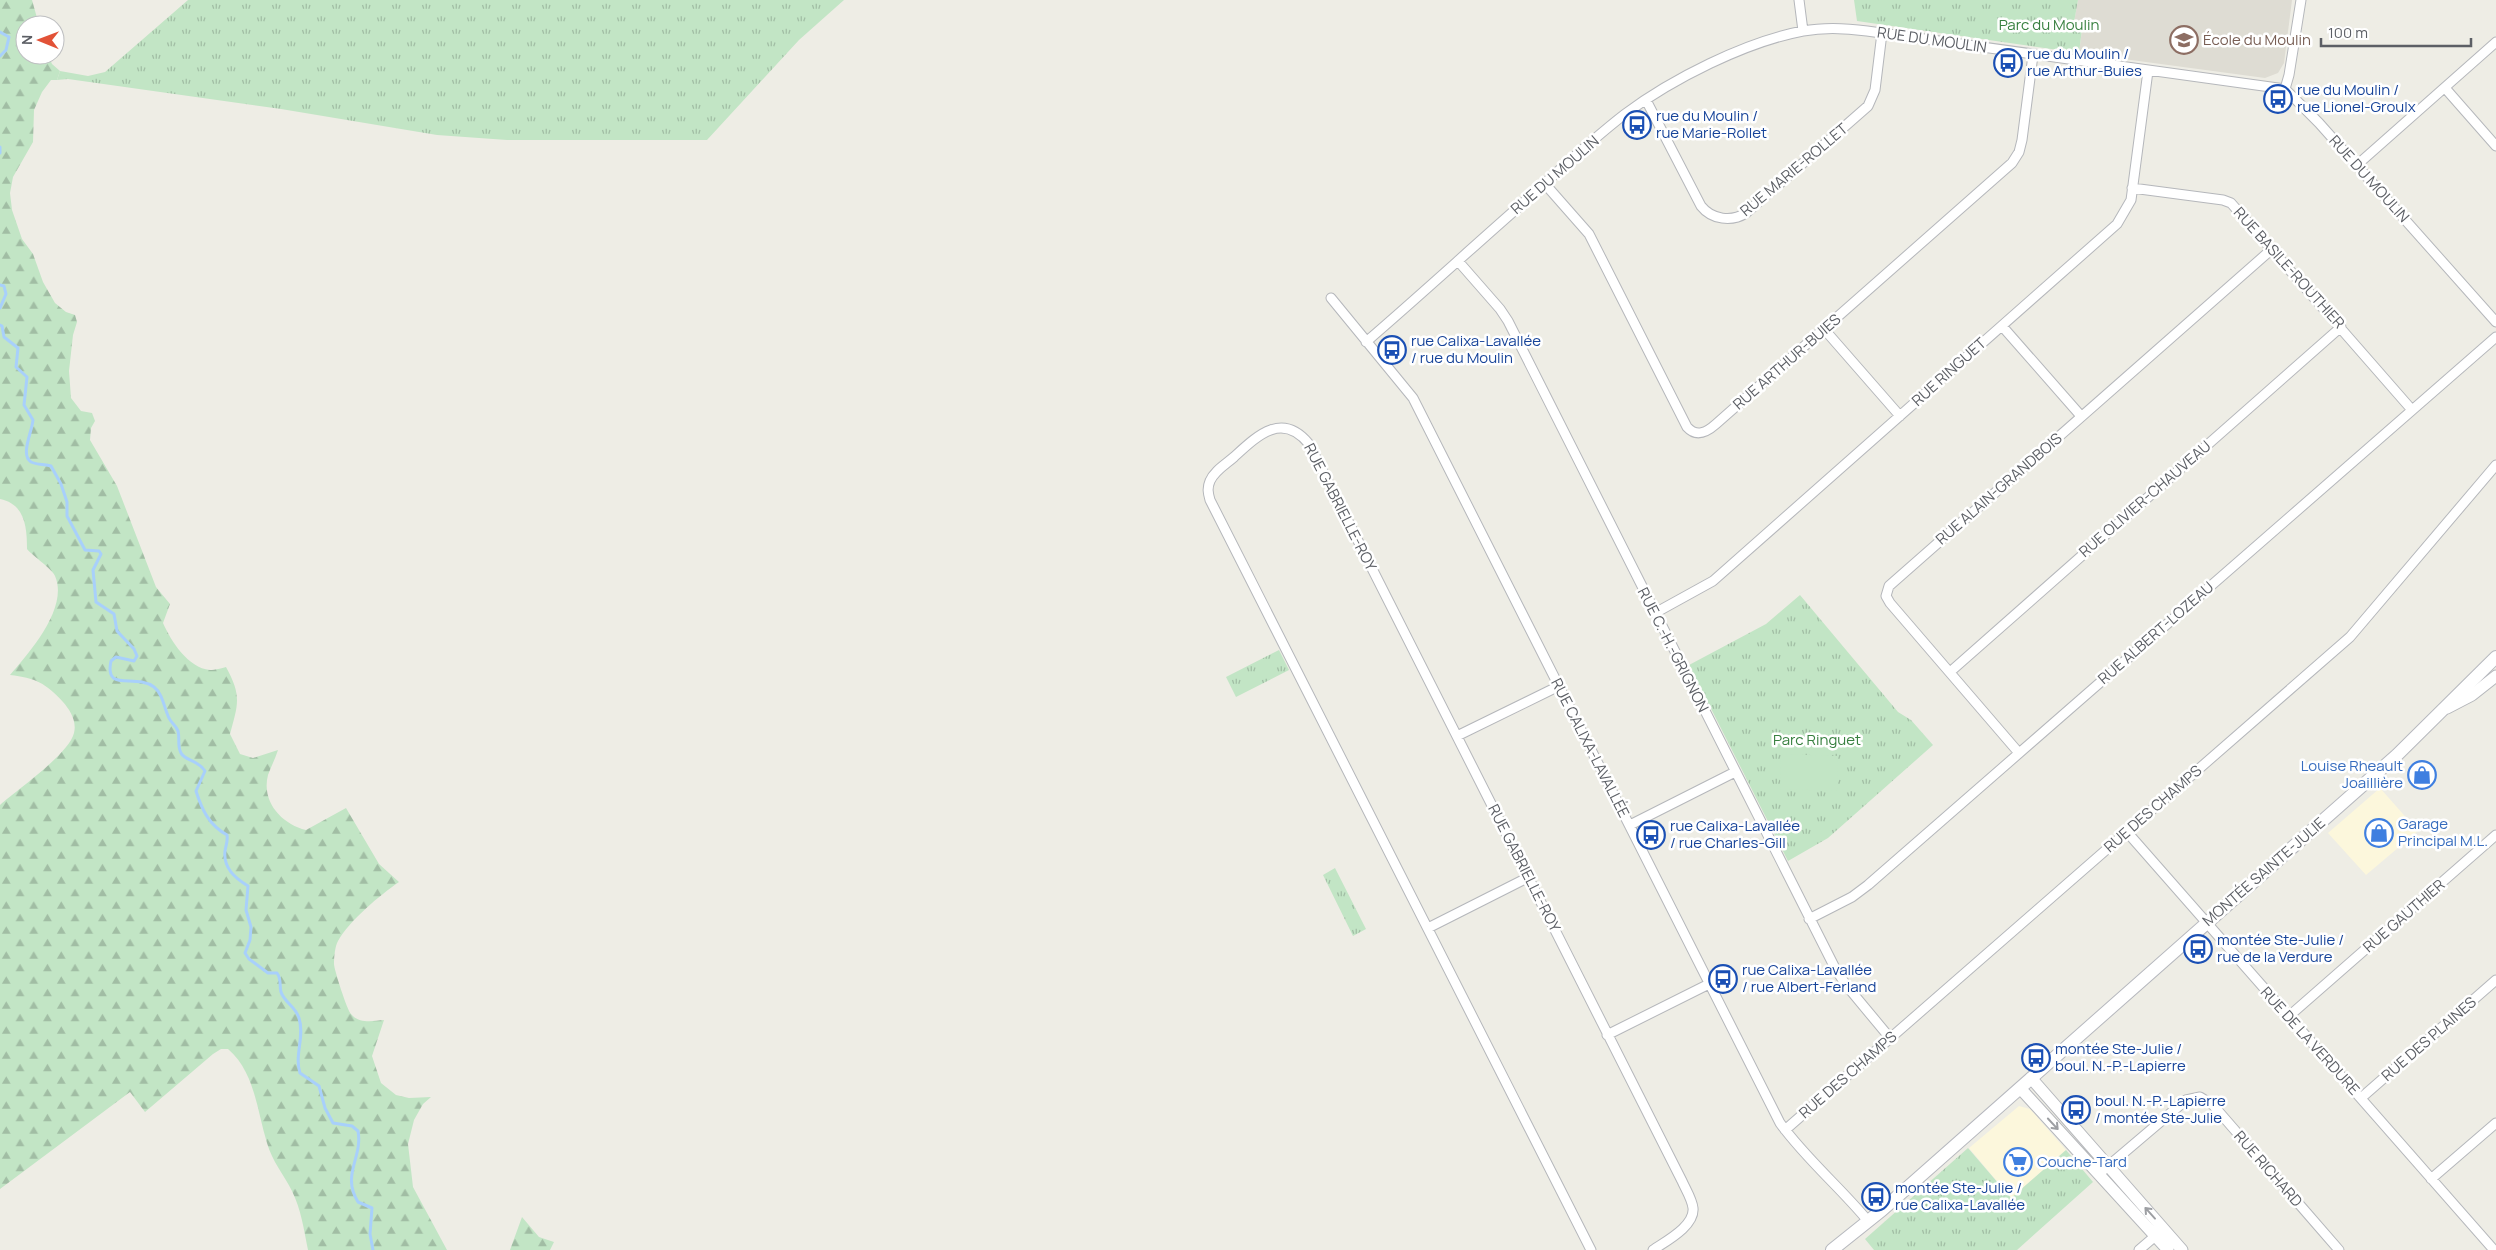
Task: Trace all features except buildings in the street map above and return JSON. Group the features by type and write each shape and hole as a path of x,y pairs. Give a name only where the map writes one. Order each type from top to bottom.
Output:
{"main road":[{"path":"2447,708 2496,657"},
{"name":"MONTÉE SAINTE-JULIE","path":"1832,1250 1868,1221 2020,1088 2397,755 2447,708"}],"street":[{"path":"1799,0 1803,31"},
{"path":"2285,89 2301,0"},
{"name":"RUE DU MOULIN","path":"1366,342 1621,118 1646,100 1689,74 1734,54 1803,31 1838,29 1882,33 2285,89 2357,165 2496,322"},
{"name":"RUE MARIE-ROLLET","path":"1646,100 1701,206 1715,216 1734,218 1746,213 1868,106 1875,90 1882,33"},
{"path":"2357,165 2496,42"},
{"name":"RUE ARTHUR-BUIES","path":"1545,184 1588,234 1680,415 1692,432 1702,433 1710,429 2016,158 2022,140 2033,55"},
{"name":"RUE RINGUET","path":"1655,613 1713,581 2116,224 2128,206 2132,188 2148,71"},
{"path":"2445,88 2496,146"},
{"name":"RUE BASILE-ROUTHIER","path":"2132,188 2226,201 2236,208 2342,327 2412,410"},
{"name":"RUE ALAIN-GRANDBOIS","path":"2019,753 1890,603 1886,596 1889,586 2272,249"},
{"name":"RUE C.-H.-GRIGNON","path":"1458,261 1504,314 1842,981 1890,1038"},
{"name":"RUE CALIXA-LAVALLÉE","path":"1331,298 1413,398 1709,984 1785,1130 1868,1221"},
{"path":"2002,326 2081,416"},
{"name":"RUE OLIVIER-CHAUVEAU","path":"1950,672 2342,327"},
{"path":"1824,329 1900,416"},
{"name":"RUE ALBERT-LOZEAU","path":"1810,918 1862,891 2496,337"},
{"name":"RUE GABRIELLE-ROY","path":"1591,1250 1209,496 1208,489 1213,476 1262,432 1272,429 1287,429 1301,436 1309,444 1693,1206 1692,1218 1687,1224 1653,1250"},
{"name":"RUE DES CHAMPS","path":"1785,1130 2353,634 2496,465"},
{"name":"MONTÉE SAINTE-JULIE","path":"2447,708 2472,695 2496,676"},
{"path":"1457,736 1559,686"},
{"path":"1630,825 1735,772"},
{"name":"RUE DE LA VERDURE","path":"2127,832 2494,1250"},
{"name":"RUE GAUTHIER","path":"2288,1017 2496,835"},
{"path":"1428,928 1528,877"},
{"name":"RUE DES PLAINES","path":"2361,1098 2496,980"},
{"path":"1607,1035 1709,984"},
{"path":"2031,1078 2104,1170"},
{"path":"2020,1088 2104,1170 2160,1232 2182,1250"},
{"name":"RUE RICHARD","path":"2104,1170 2186,1100 2195,1097 2205,1099 2339,1250"},
{"path":"2431,1180 2496,1123"},
{"path":"2139,1250 2160,1232"},
{"path":"2160,1232 2168,1250"}],"shaded area":[{"name":"École du Moulin","path":"2078,0 2292,0 2284,63 2278,73 2265,78 2079,53 2082,30 2073,28"},
{"path":"2380,788 2418,831 2366,875 2328,833"},
{"path":"2019,1106 2030,1109 2066,1150 2011,1198 1969,1148"}],"green space":[{"path":"0,0 32,0 36,15 15,15 15,65 53,65 60,71 57,80 51,80 42,92 34,110 33,142 13,177 10,193 12,210 22,239 33,254 43,282 55,303 66,312 75,315 77,322 73,335 69,371 71,398 81,411 92,413 95,421 91,428 90,440 117,486 156,587 170,604 163,623 171,638 188,659 202,668 210,670 226,667 234,685 237,700 230,734 240,754 253,758 278,750 268,775 267,785 268,794 275,810 289,823 306,830 346,808 379,864 399,882 349,925 336,946 334,964 351,1014 362,1021 384,1020 372,1056 381,1083 396,1095 409,1098 431,1097 423,1104 414,1120 408,1144 413,1187 447,1250 308,1250 298,1205 269,1150 250,1080 237,1058 228,1049 221,1049 213,1054 145,1112 130,1092 0,1189 0,805 42,771 63,751 75,729 74,720 70,712 51,690 40,682 10,675 45,629 57,602 58,589 53,573 27,549 25,525 20,511 15,506 0,499"},
{"path":"188,0 844,0 799,40 707,140 507,140 437,135 281,109 68,79 57,80 60,71 88,76 105,72"},
{"name":"Parc du Moulin","path":"1854,0 2078,0 2073,28 2082,29 2079,53 1857,21"},
{"name":"Parc Ringuet","path":"1800,595 1898,712 1911,720 1933,745 1828,838 1788,861 1689,665 1766,624"},
{"path":"1279,650 1289,670 1236,697 1226,677"},
{"path":"1835,734 1846,738 1841,751 1830,746"},
{"path":"1781,754 1838,756 1837,791 1780,789"},
{"path":"1335,868 1366,929 1353,936 1323,875"},
{"path":"1968,1148 2011,1198 2066,1150 2093,1182 2017,1250 1874,1250 1865,1239"},
{"path":"522,1217 539,1237 554,1242 550,1250 510,1250"}],"waterway":[{"path":"0,32 9,37 6,50 0,56"},
{"path":"0,147 0,153"},
{"path":"0,285 4,286 6,294 0,308"},
{"path":"0,325 2,326 4,337 18,348 16,367 27,377 24,405 33,420 27,449 28,459 33,463 51,466 61,484 67,502 67,516 85,550 99,551 101,554 93,570 96,602 114,614 117,631 134,649 137,656 134,661 116,657 111,661 110,671 112,677 117,680 146,683 157,690 170,720 178,731 181,753 185,758 198,764 205,771 196,791 198,798 211,822 227,835 225,857 228,867 234,876 248,886 246,910 251,927 250,940 245,953 249,959 268,973 277,973 283,996 299,1018 301,1025 298,1059 300,1073 319,1086 325,1108 333,1123 352,1126 358,1131 358,1150 352,1174 353,1192 358,1202 372,1208 370,1234 373,1250"}],"place":[{"name":"École du Moulin","path":"2184,40"},
{"name":"rue du Moulin / rue Arthur-Buies","path":"2008,63"},
{"name":"rue du Moulin / rue Lionel-Groulx","path":"2278,99"},
{"name":"rue du Moulin / rue Marie-Rollet","path":"1637,125"},
{"name":"rue Calixa-Lavallée / rue du Moulin","path":"1392,350"},
{"name":"Louise Rheault Joaillière","path":"2422,775"},
{"name":"Garage Principal M.L.","path":"2379,833"},
{"name":"rue Calixa-Lavallée / rue Charles-Gill","path":"1651,835"},
{"name":"montée Ste-Julie / rue de la Verdure","path":"2198,949"},
{"name":"rue Calixa-Lavallée / rue Albert-Ferland","path":"1723,979"},
{"name":"montée Ste-Julie / boul. N.-P.-Lapierre","path":"2036,1058"},
{"name":"boul. N.-P.-Lapierre / montée Ste-Julie","path":"2076,1110"},
{"name":"Couche-Tard","path":"2018,1162"},
{"name":"montée Ste-Julie / rue Calixa-Lavallée","path":"1876,1197"}]}
